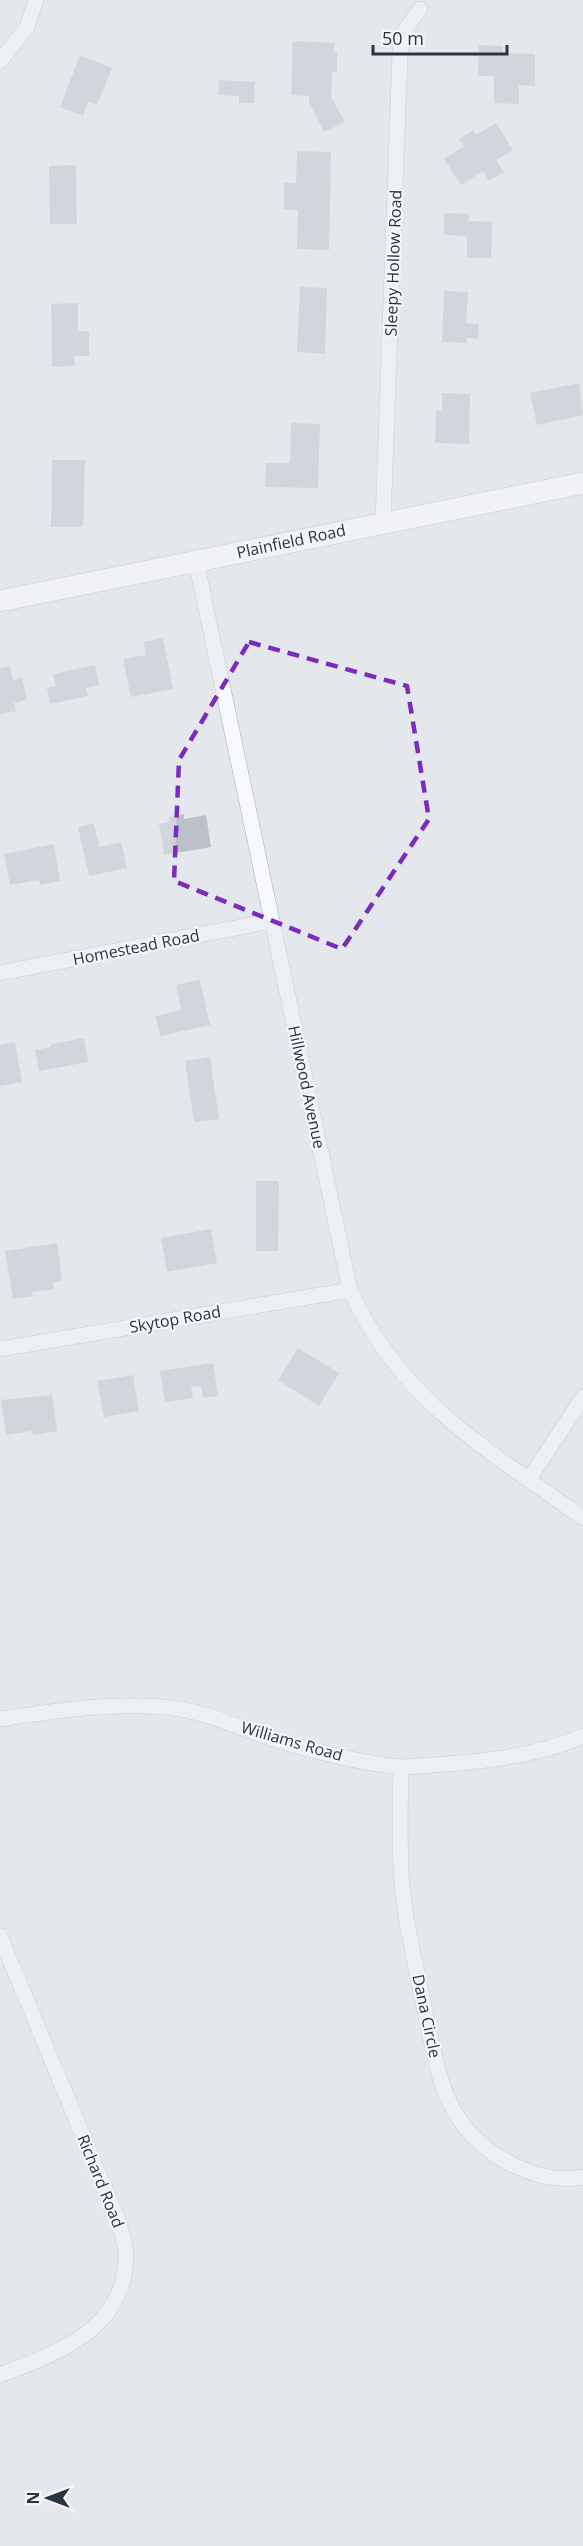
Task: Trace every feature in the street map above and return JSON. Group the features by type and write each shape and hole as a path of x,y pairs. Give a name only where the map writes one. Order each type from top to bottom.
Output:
{"street":[{"path":"0,61 27,27 36,0"},
{"name":"Sleepy Hollow Road","path":"383,522 400,52 405,30 420,9"},
{"name":"Plainfield Road","path":"0,601 583,483"},
{"name":"Hillwood Avenue","path":"196,561 350,1290 365,1322 380,1346 413,1387 442,1415 583,1518"},
{"name":"Homestead Road","path":"0,973 272,921"},
{"name":"Skytop Road","path":"0,1349 350,1290"},
{"path":"529,1479 583,1397"},
{"name":"Williams Road","path":"0,1719 126,1705 172,1708 204,1714 295,1744 401,1767 497,1758 536,1750 583,1736"},
{"name":"Dana Circle","path":"401,1767 399,1827 402,1888 429,2026 442,2085 449,2102 460,2121 477,2140 516,2166 540,2174 574,2179 583,2177"},
{"name":"Richard Road","path":"0,1936 118,2220 126,2256 116,2297 97,2325 55,2353 0,2375"}],"highlighted area":[{"path":"249,642 407,686 429,819 342,949 174,881 179,760"}],"building":[{"path":"293,41 335,43 337,72 332,72 331,97 345,122 324,132 309,102 309,96 291,95"},
{"path":"479,45 503,46 503,53 535,54 535,86 519,85 519,104 494,103 494,76 478,76"},
{"path":"80,55 112,68 97,105 88,101 83,116 60,107"},
{"path":"219,80 255,82 254,103 239,103 239,96 218,95"},
{"path":"496,123 513,150 496,160 504,172 489,181 483,171 461,185 444,159 464,146 459,139 473,130 476,135"},
{"path":"297,151 331,152 329,250 297,249 298,210 284,209 284,183 296,183"},
{"path":"76,165 77,224 50,224 49,166"},
{"path":"444,213 469,214 469,221 492,222 491,258 467,258 467,236 444,235"},
{"path":"300,287 327,288 325,354 297,352"},
{"path":"444,291 468,292 466,323 479,324 478,339 467,338 467,343 442,342"},
{"path":"78,303 78,331 89,331 89,356 74,356 75,366 52,367 51,304"},
{"path":"579,383 583,415 537,425 530,393"},
{"path":"442,393 470,394 469,444 435,443 436,411 442,411"},
{"path":"291,423 320,424 318,488 265,487 266,463 290,463"},
{"path":"52,460 85,460 83,527 51,527"},
{"path":"163,638 173,689 131,697 123,659 146,655 144,642"},
{"path":"95,665 99,685 86,688 88,696 50,704 47,688 56,686 53,674"},
{"path":"10,666 13,680 22,678 27,700 14,703 16,711 0,714 0,668"},
{"path":"184,814 184,819 206,815 211,847 164,855 159,824 170,822 169,817"},
{"path":"94,823 99,847 121,842 127,868 89,876 78,827"},
{"path":"54,844 60,881 40,885 39,880 10,885 4,854"},
{"path":"200,980 210,1025 160,1036 156,1016 181,1010 176,985"},
{"path":"84,1038 88,1062 39,1071 35,1050 51,1047 51,1044"},
{"path":"15,1042 22,1082 0,1086 0,1045"},
{"path":"210,1057 219,1119 194,1122 185,1061"},
{"path":"256,1181 279,1181 278,1251 256,1251"},
{"path":"211,1229 217,1263 167,1272 161,1238"},
{"path":"57,1243 62,1281 53,1282 54,1289 32,1292 33,1296 13,1299 5,1251"},
{"path":"298,1348 339,1373 319,1406 278,1380"},
{"path":"213,1363 218,1396 203,1398 201,1386 191,1387 193,1398 165,1402 160,1371"},
{"path":"133,1375 139,1411 104,1417 97,1381"},
{"path":"52,1395 57,1431 33,1435 32,1431 6,1435 1,1400"}]}
